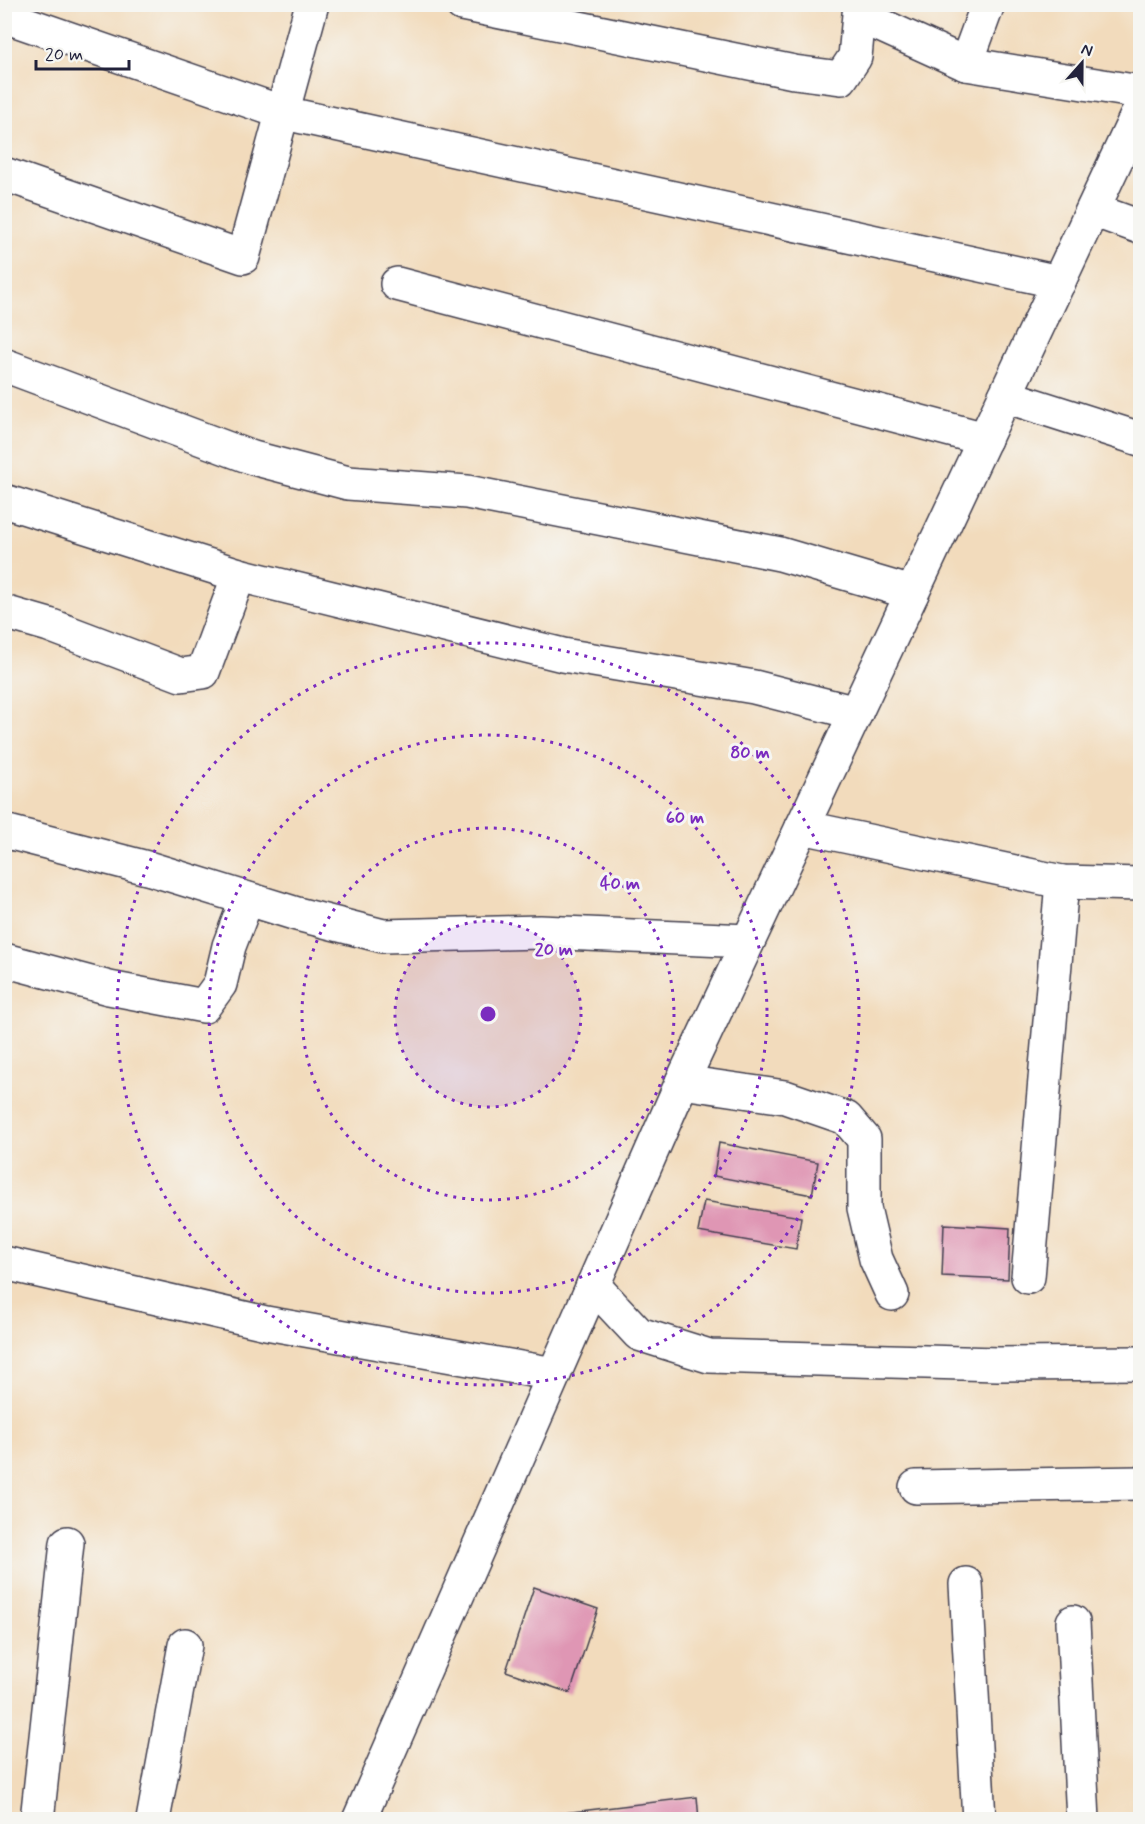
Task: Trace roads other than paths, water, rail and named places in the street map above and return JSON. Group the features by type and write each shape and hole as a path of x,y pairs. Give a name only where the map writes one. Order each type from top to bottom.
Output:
{"street":[{"path":"4,174 243,257 312,4"},
{"path":"462,4 794,72 841,78 855,57 860,4"},
{"path":"860,4 878,24 966,64 1140,92"},
{"path":"966,64 988,4"},
{"path":"4,16 284,113 1059,282"},
{"path":"359,1820 682,1083 1140,109"},
{"path":"1093,210 1140,227"},
{"path":"397,284 985,439"},
{"path":"4,364 252,458 348,483 467,492 780,554 912,593"},
{"path":"1005,396 1140,438"},
{"path":"4,501 239,575 563,655 754,687 856,713"},
{"path":"4,612 48,625 181,675 203,672 239,575"},
{"path":"802,827 1062,882 1140,884"},
{"path":"4,831 151,869 247,899 383,936 540,932 748,941"},
{"path":"1028,1277 1062,882"},
{"path":"4,960 109,988 204,1006 220,984 229,946 247,899"},
{"path":"682,1083 785,1097 846,1118 864,1139 864,1208 876,1259 892,1294"},
{"path":"4,1263 266,1323 554,1374"},
{"path":"593,1285 639,1334 709,1356 998,1364 1140,1363"},
{"path":"916,1487 1140,1483"},
{"path":"37,1820 67,1543"},
{"path":"966,1584 979,1820"},
{"path":"1073,1622 1083,1820"},
{"path":"153,1820 185,1645"}]}
